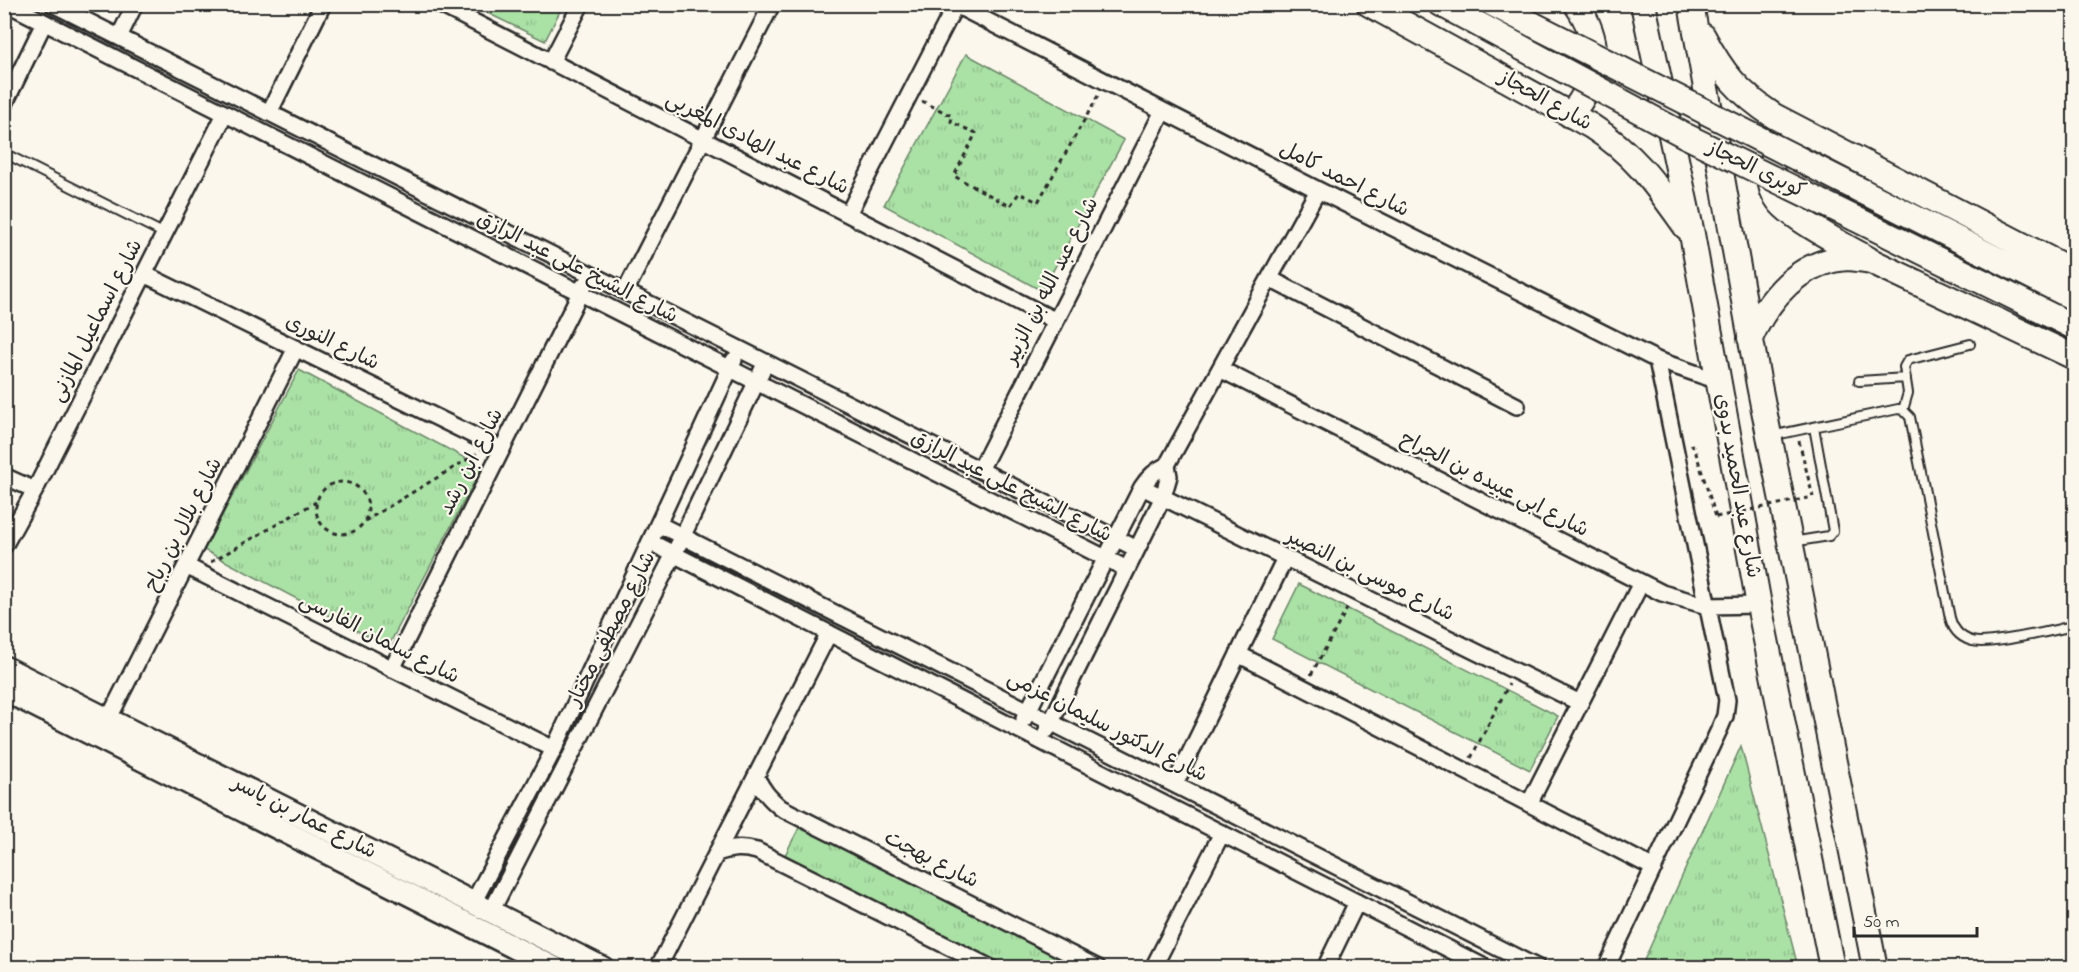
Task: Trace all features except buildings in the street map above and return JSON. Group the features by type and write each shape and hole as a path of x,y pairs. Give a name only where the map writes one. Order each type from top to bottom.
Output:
{"main road":[{"name":"شارع الحجاز","path":"1369,4 1611,139 1646,171 1692,234"},
{"name":"كوبرى الحجاز","path":"1441,4 1684,135 2074,327"},
{"name":"كوبرى الحجاز","path":"1493,4 2074,298"},
{"path":"1570,115 1587,90 1594,61 1591,30 1576,4"},
{"name":"شارع عبد الحميد بدوى","path":"1643,4 1692,234 1759,605 1832,968"},
{"path":"1692,11 1713,55 1740,91 1774,116 2074,272"},
{"name":"شارع عبد الحميد بدوى","path":"1692,11 1750,338 1875,968"},
{"path":"1808,135 1787,142 1775,156 1770,174 1773,193 1785,208 1871,261 2074,357"},
{"path":"1750,338 1765,309 1775,296 1801,274 1832,261 1849,258 1871,261"}],"street":[{"name":"شارع الشيخ على عبد الرازق","path":"8,4 1127,569"},
{"name":"شارع الشيخ على عبد الرازق","path":"53,4 1137,549"},
{"path":"119,37 135,4"},
{"path":"269,113 323,4"},
{"name":"شارع عبد الهادى المغربى","path":"439,4 1056,321"},
{"path":"551,62 581,4"},
{"path":"625,292 772,4"},
{"path":"848,214 956,5"},
{"name":"شارع احمد كامل","path":"956,5 1657,360 1718,381"},
{"path":"4,105 44,22"},
{"name":"شارع عبد الله بن الزبير","path":"980,470 1162,111"},
{"name":"شارع اسماعيل المازنى","path":"4,546 35,490 225,114"},
{"path":"1019,730 1142,487 1157,470 1167,465 1318,190"},
{"name":"شارع النورى","path":"144,274 497,447"},
{"name":"شارع ابن رشد","path":"392,669 497,447 589,274"},
{"path":"1270,279 1517,406"},
{"name":"شارع بلال بن رباح","path":"108,720 191,568 296,348"},
{"name":"شارع مصطفى مختار","path":"482,907 739,349"},
{"path":"1606,968 1725,716 1727,700 1657,360"},
{"name":"شارع مصطفى مختار","path":"482,907 674,554 766,363"},
{"name":"شارع ابى عبيده بن الجراح","path":"1220,369 1641,583 1684,600 1707,606 1759,605"},
{"path":"1041,741 1163,498 1169,476 1167,465"},
{"path":"4,476 35,490"},
{"name":"شارع موسى بن النصير","path":"1142,487 1580,704"},
{"name":"شارع الدكتور سليمان عزمى","path":"658,524 1538,968"},
{"name":"شارع الدكتور سليمان عزمى","path":"650,542 1486,968"},
{"path":"1175,784 1285,558"},
{"name":"شارع سلمان الفارسى","path":"191,568 554,749"},
{"path":"1529,804 1641,583"},
{"path":"658,968 829,633"},
{"path":"1238,654 1654,868"},
{"name":"شارع عمار بن ياسر","path":"4,667 603,968"},
{"name":"شارع عمار بن ياسر","path":"4,690 555,968"},
{"name":"شارع بهجت","path":"756,776 770,799 781,807 1098,968"},
{"path":"1153,968 1222,833"},
{"path":"717,853 730,848 744,847 757,851 991,968"},
{"path":"1324,968 1357,902"}],"lane":[{"path":"4,153 165,234"},
{"path":"1903,410 1908,393 1905,367 1908,360 1970,344"},
{"path":"1859,381 1906,378"},
{"path":"1769,436 1893,410 1903,410 1910,417 1950,621 1954,628 1966,639 1982,643 2074,626"},
{"path":"1791,542 1829,536 1833,531 1814,427"}],"path":[{"path":"909,95 952,116 951,122 975,132 954,177 1011,206 1019,193 1038,202 1106,82"},
{"path":"1700,468 1716,517 1813,497 1805,472 1797,431"},
{"path":"316,502 318,518 328,530 344,534 359,528 364,522 497,447"},
{"path":"191,568 316,502 325,488 332,484 348,482 362,491 368,506 364,522"},
{"path":"1304,688 1356,592"},
{"path":"1465,771 1516,672"}],"green space":[{"path":"471,5 563,5 545,41"},
{"path":"966,54 1124,140 1042,291 884,205"},
{"path":"299,370 482,467 388,647 204,550"},
{"path":"1299,584 1558,716 1530,770 1272,639"},
{"path":"1741,746 1798,967 1641,967"},
{"path":"802,822 1079,967 999,967 785,855"}]}
